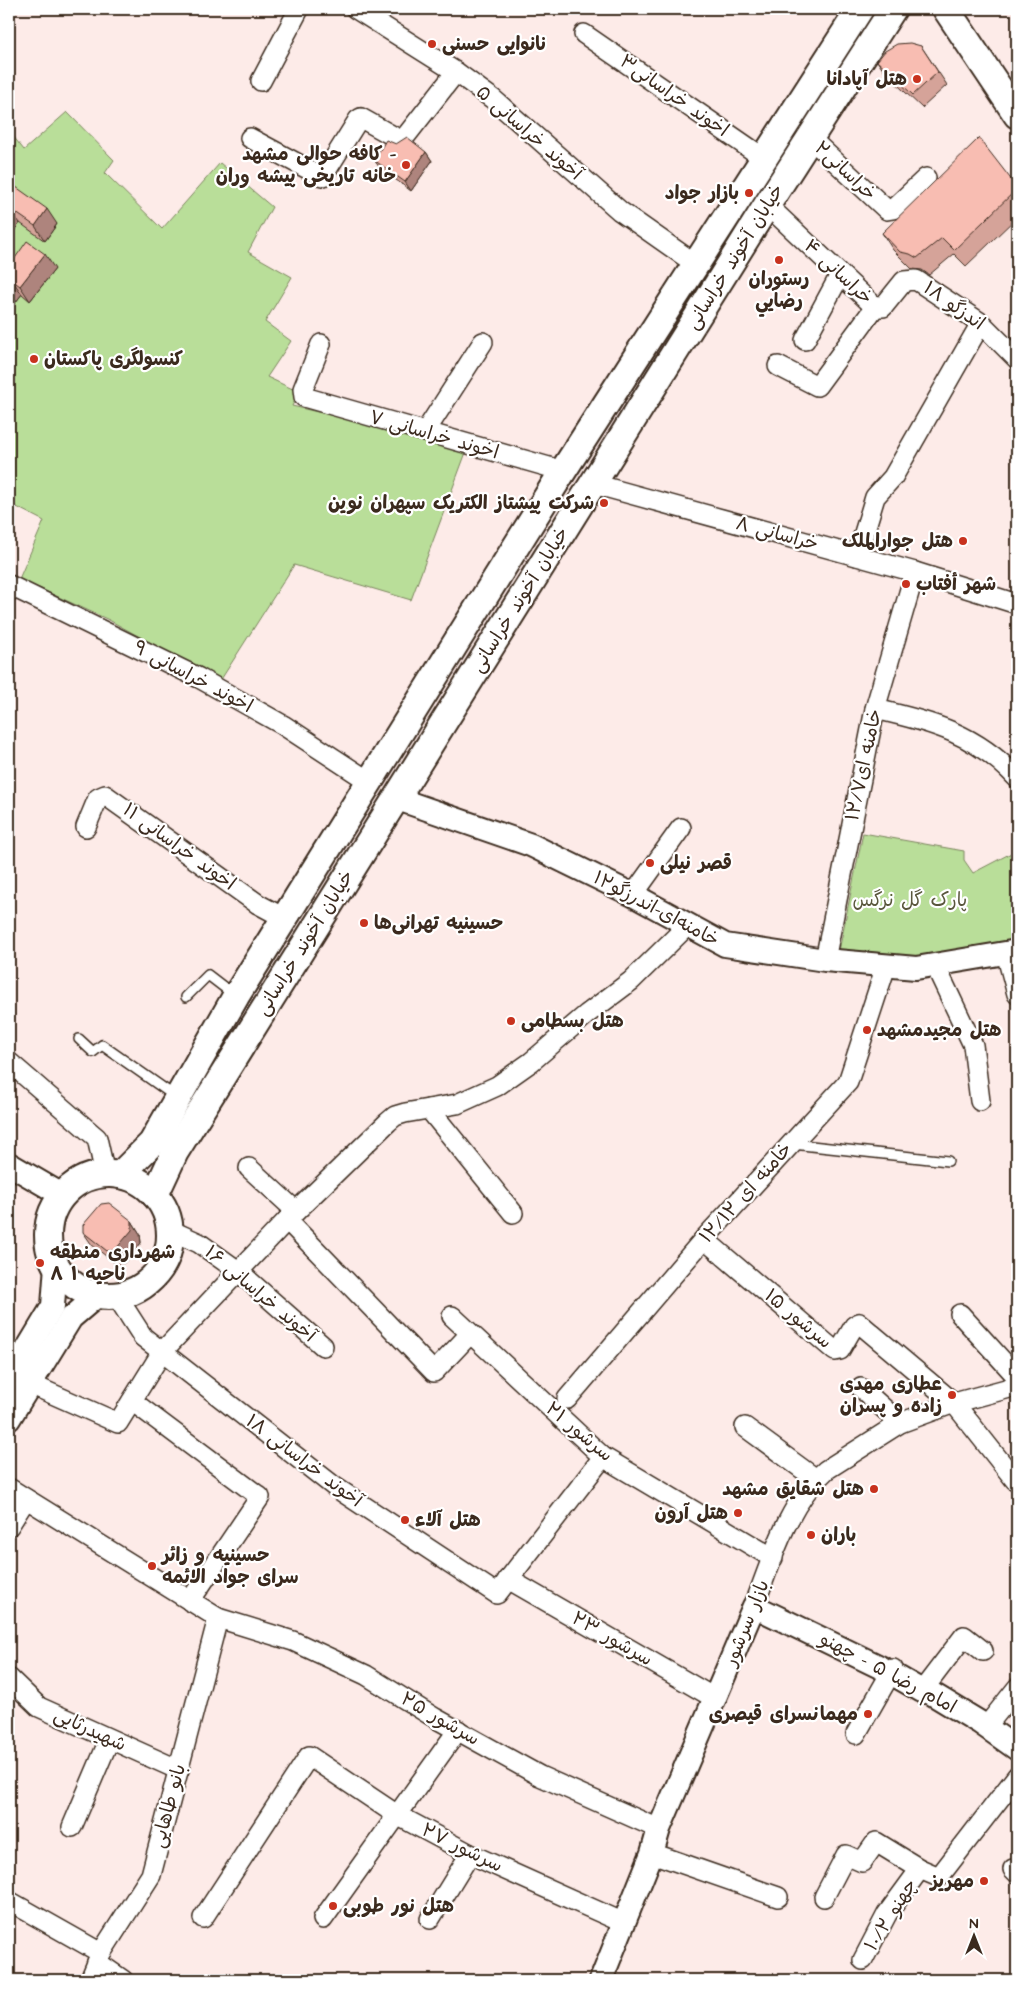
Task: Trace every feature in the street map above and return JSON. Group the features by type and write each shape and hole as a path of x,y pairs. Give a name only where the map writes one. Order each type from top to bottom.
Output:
{"main road":[{"name":"خیابان آخوند خراسانی","path":"113,1175 152,1142 176,1097 236,996 286,919 563,471 860,9"},
{"name":"خیابان آخوند خراسانی","path":"155,1195 175,1152 395,798 594,484 767,205 893,9"},
{"path":"946,9 1017,115"},
{"path":"113,1175 139,1182 155,1195 165,1212 170,1230 168,1249 161,1266 149,1280 134,1290 107,1295 81,1289 67,1280 56,1266 49,1248 48,1229 52,1211 62,1195 75,1184 89,1177 113,1175"}],"street":[{"path":"261,81 298,9"},
{"name":"آخوند خراسانی ۵","path":"357,9 456,72 493,99 620,211 697,264"},
{"name":"اخوند خراسانی۳","path":"584,34 765,159"},
{"path":"250,138 323,176 361,118 400,145 456,72"},
{"name":"خراسانی۲","path":"810,138 887,210 894,209 926,178"},
{"name":"خراسانی ۴","path":"767,205 874,307 883,307 904,281 909,280"},
{"path":"806,340 840,275"},
{"name":"اندزگو ۱۸","path":"909,280 916,280 981,323 1017,359"},
{"path":"778,366 817,386 874,307"},
{"path":"857,556 875,497 893,477 981,323"},
{"path":"425,432 482,342"},
{"name":"اخوند خراسانی ۷","path":"321,344 303,388 304,397 563,471"},
{"name":"خراسانی ۸","path":"594,484 914,572 1017,604"},
{"name":"خامنه ای۱۲/۷","path":"825,960 875,709 914,572"},
{"name":"اخوند خراسانی ۹","path":"9,585 199,678 283,725 370,782"},
{"path":"875,709 914,718 956,733 980,745 1003,763 1017,778"},
{"name":"اخوند خراسانی ۱۱","path":"86,827 98,798 105,795 258,904 286,919"},
{"name":"خامنه‌ای-اندرزگو۱۲","path":"395,798 531,845 633,895 725,945 825,960 916,968 1012,952"},
{"path":"633,895 681,828"},
{"path":"15,1378 118,1423 162,1352 291,1216 395,1116 457,1104 497,1086 531,1062 587,1014 631,981 687,926"},
{"path":"1012,952 1017,994"},
{"path":"935,965 974,1045 980,1101"},
{"name":"خامنه ای ۱۲/۱۲","path":"567,1399 704,1240 848,1082 886,966"},
{"path":"9,1062 97,1138 113,1175"},
{"path":"429,1109 513,1213"},
{"path":"9,1164 62,1195"},
{"path":"249,1168 434,1372 469,1335"},
{"name":"آخوند خراسانی ۱۶","path":"170,1230 199,1243 238,1271 323,1346"},
{"name":"سرشور ۱۵","path":"704,1240 835,1351 840,1350 854,1326 859,1324 954,1404"},
{"path":"9,1419 15,1378 53,1306 56,1266"},
{"path":"15,1378 71,1318 107,1295"},
{"name":"آخوند خراسانی ۱۸","path":"107,1295 143,1337 335,1487 497,1594 508,1579"},
{"path":"960,1314 1017,1378"},
{"name":"سرشور ۲۱","path":"452,1316 469,1335 603,1457 773,1558"},
{"name":"بازار سرشور","path":"601,1980 652,1852 658,1829 716,1699 795,1507 816,1479 900,1422 1017,1386"},
{"path":"861,1388 900,1422"},
{"path":"132,1401 260,1497 190,1601"},
{"path":"954,1404 1015,1480"},
{"path":"745,1426 816,1479"},
{"path":"508,1579 603,1457"},
{"name":"سرشور ۲۵","path":"9,1488 218,1618 293,1641 358,1671 540,1776 658,1829"},
{"path":"9,1526 26,1499"},
{"name":"سرشور ۲۳","path":"508,1579 716,1699"},
{"name":"امام رضا ۵ - چهنو","path":"754,1606 892,1671 922,1691 931,1693 1017,1748"},
{"name":"بانو طاهایی","path":"90,1980 99,1958 151,1875 218,1618"},
{"path":"922,1691 964,1636 983,1651"},
{"path":"856,1734 892,1671"},
{"name":"شهیدرثایی","path":"9,1678 39,1707 179,1770"},
{"path":"986,1727 1017,1688"},
{"path":"324,1919 458,1730"},
{"path":"72,1827 109,1740"},
{"name":"سرشور ۲۷","path":"203,1918 309,1756 397,1815 470,1854 624,1923"},
{"name":"چهنو ۱۰/۲","path":"864,1960 887,1914 920,1869 939,1877 1017,1776"},
{"path":"824,1897 846,1855 862,1862 876,1842 920,1869"},
{"path":"652,1852 778,1897"},
{"path":"430,1919 470,1854"},
{"path":"9,1901 99,1958 123,1980"}],"lane":[{"path":"186,996 208,975 236,996"},
{"path":"79,1039 93,1052 102,1045 176,1097"},
{"path":"790,1144 948,1161"}],"green space":[{"path":"67,112 114,160 105,173 162,229 220,163 272,207 248,252 292,277 265,322 291,341 267,377 299,392 292,406 468,447 411,600 294,565 220,681 109,620 19,579 44,521 9,503 9,131 24,150"},
{"name":"پارک گل نرگس","path":"863,833 964,851 964,860 973,873 1017,850 1017,943 917,959 839,951"}],"building":[{"name":"هتل آپادانا","path":"910,43 921,46 938,72 913,95 877,61 885,51 897,44"},
{"name":"کافه حوالی مشهد - خانه تاریخی پیشه وران","path":"407,137 426,152 405,182 374,160 386,140 396,144"},
{"path":"979,138 1017,189 954,250 942,238 917,258 900,252 882,233"},
{"path":"9,182 47,209 35,226 9,208"},
{"path":"27,241 45,254 20,286 12,280 9,283 9,258 13,261"},
{"path":"109,1203 132,1221 132,1230 115,1250 107,1251 83,1232 83,1225 101,1204"}],"place":[{"name":"نانوایی حسنی","path":"432,44"},
{"name":"هتل آپادانا","path":"917,79"},
{"name":"کافه حوالی مشهد - خانه تاریخی پیشه وران","path":"406,165"},
{"name":"بازار جواد","path":"749,193"},
{"name":"رستوران رضايي","path":"779,260"},
{"name":"کنسولگری پاکستان","path":"34,359"},
{"name":"شرکت پیشتاز الکتریک سپهران نوین","path":"604,503"},
{"name":"هتل جوارالملک","path":"963,541"},
{"name":"شهر أفتاب","path":"906,584"},
{"name":"قصر نیلی","path":"650,863"},
{"name":"حسینیه تهرانی‌ها","path":"364,923"},
{"name":"هتل بسطامی","path":"511,1021"},
{"name":"هتل مجيدمشهد","path":"867,1030"},
{"name":"شهرداری منطقه ۸ ناحیه ۱","path":"40,1263"},
{"name":"عطاری مهدی زاده و پسران","path":"952,1395"},
{"name":"هتل شقایق مشهد","path":"874,1489"},
{"name":"هتل آرون","path":"738,1513"},
{"name":"هتل آلاء","path":"405,1520"},
{"name":"باران","path":"811,1535"},
{"name":"حسینیه و زائر سرای جواد الائمه","path":"152,1566"},
{"name":"مهمانسرای قیصری","path":"868,1714"},
{"name":"مهریز","path":"984,1881"},
{"name":"هتل نور طوبی","path":"333,1906"}]}
